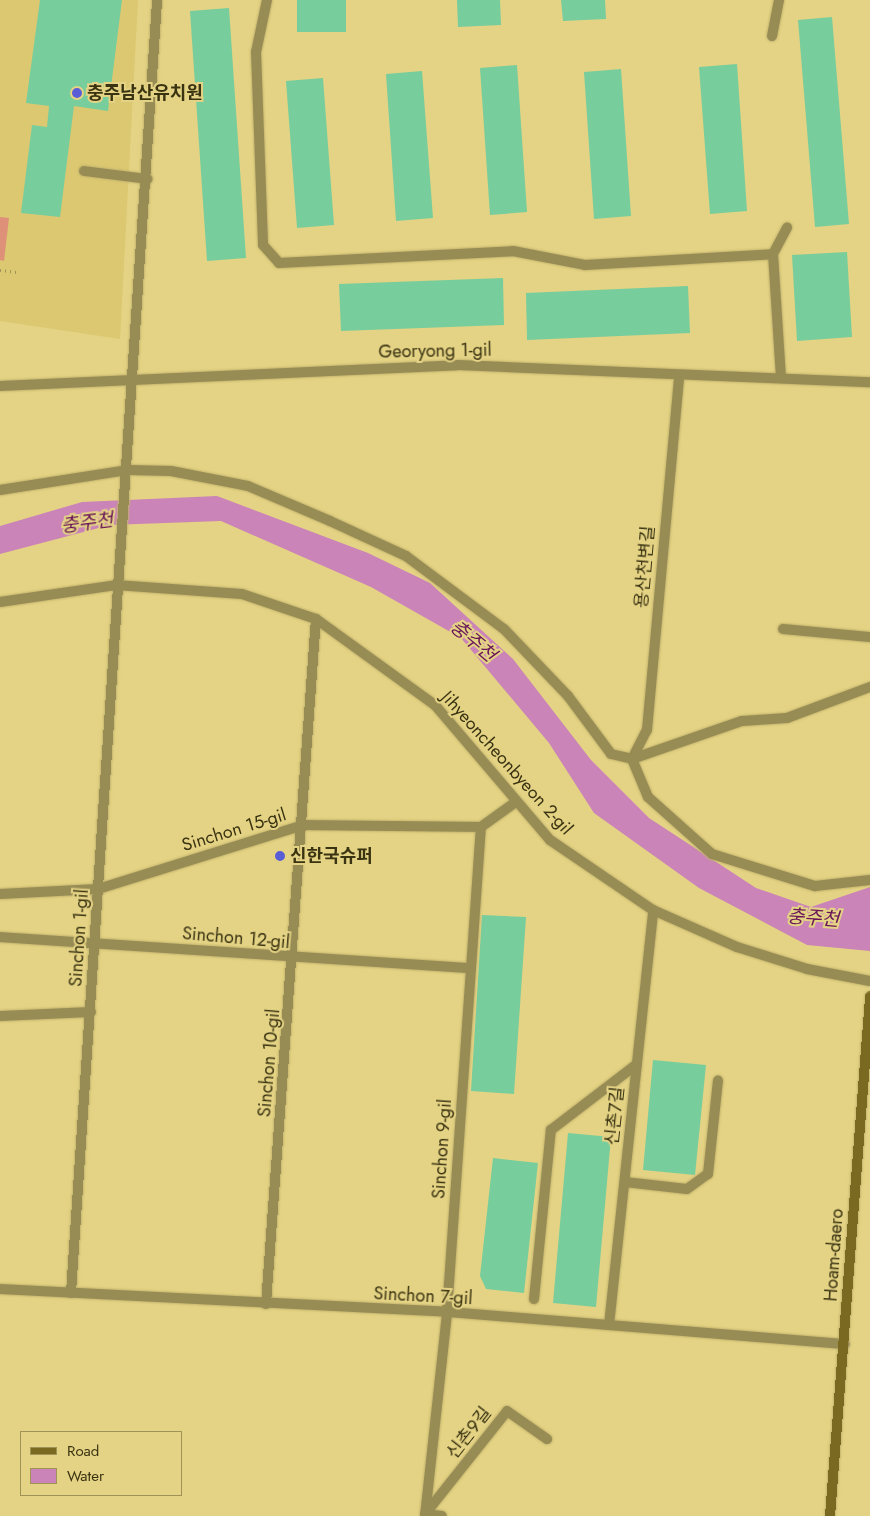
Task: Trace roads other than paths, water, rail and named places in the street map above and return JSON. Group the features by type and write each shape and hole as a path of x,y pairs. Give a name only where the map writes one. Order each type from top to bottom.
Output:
{"street":[{"name":"Sinchon 1-gil","path":"71,1293 96,943 116,585 128,470 135,376 157,0"},
{"path":"267,0 256,52 263,245 279,263 513,251 585,265 773,254"},
{"path":"772,36 779,0"},
{"path":"84,171 147,179"},
{"path":"781,377 773,254 787,228"},
{"name":"Georyong 1-gil","path":"0,386 135,376 458,365 870,382"},
{"name":"용산천변길","path":"632,759 647,730 679,375"},
{"path":"0,490 128,470 171,471 248,486 406,556 504,629 568,696 611,754 632,759 742,721 787,718 870,687"},
{"name":"Jihyeoncheonbyeon 2-gil","path":"0,602 116,585 242,594 316,619 435,706 550,840 653,910 737,947 807,969 870,981"},
{"name":"Sinchon 10-gil","path":"266,1304 304,825 316,619"},
{"path":"783,629 870,637"},
{"path":"632,759 648,797 712,854 815,886 870,880"},
{"path":"481,828 517,801"},
{"name":"Sinchon 15-gil","path":"0,894 98,889 304,825 481,828"},
{"name":"Sinchon 9-gil","path":"425,1515 447,1312 481,828"},
{"name":"신촌7길","path":"609,1325 653,910"},
{"name":"Sinchon 12-gil","path":"0,936 293,959 470,968"},
{"name":"Hoam-daero","path":"830,1516 866,1083 870,997"},
{"path":"0,1016 91,1012"},
{"path":"534,1299 551,1130 637,1064"},
{"path":"625,1182 687,1189 708,1174 718,1081"},
{"name":"Sinchon 7-gil","path":"0,1289 447,1312 845,1344"},
{"name":"신촌9길","path":"425,1515 507,1411 547,1439"},
{"path":"425,1515 442,1516"}],"water":[{"name":"충주천","path":"217,496 368,553 430,583 513,659 591,760 649,818 756,888 811,907 870,887 870,951 807,945 699,888 594,813 549,743 461,638 371,587 221,521 110,525 0,554 0,526 82,502"}],"place":[{"name":"충주남산유치원","path":"77,93"},
{"name":"신한국슈퍼","path":"280,856"}]}
